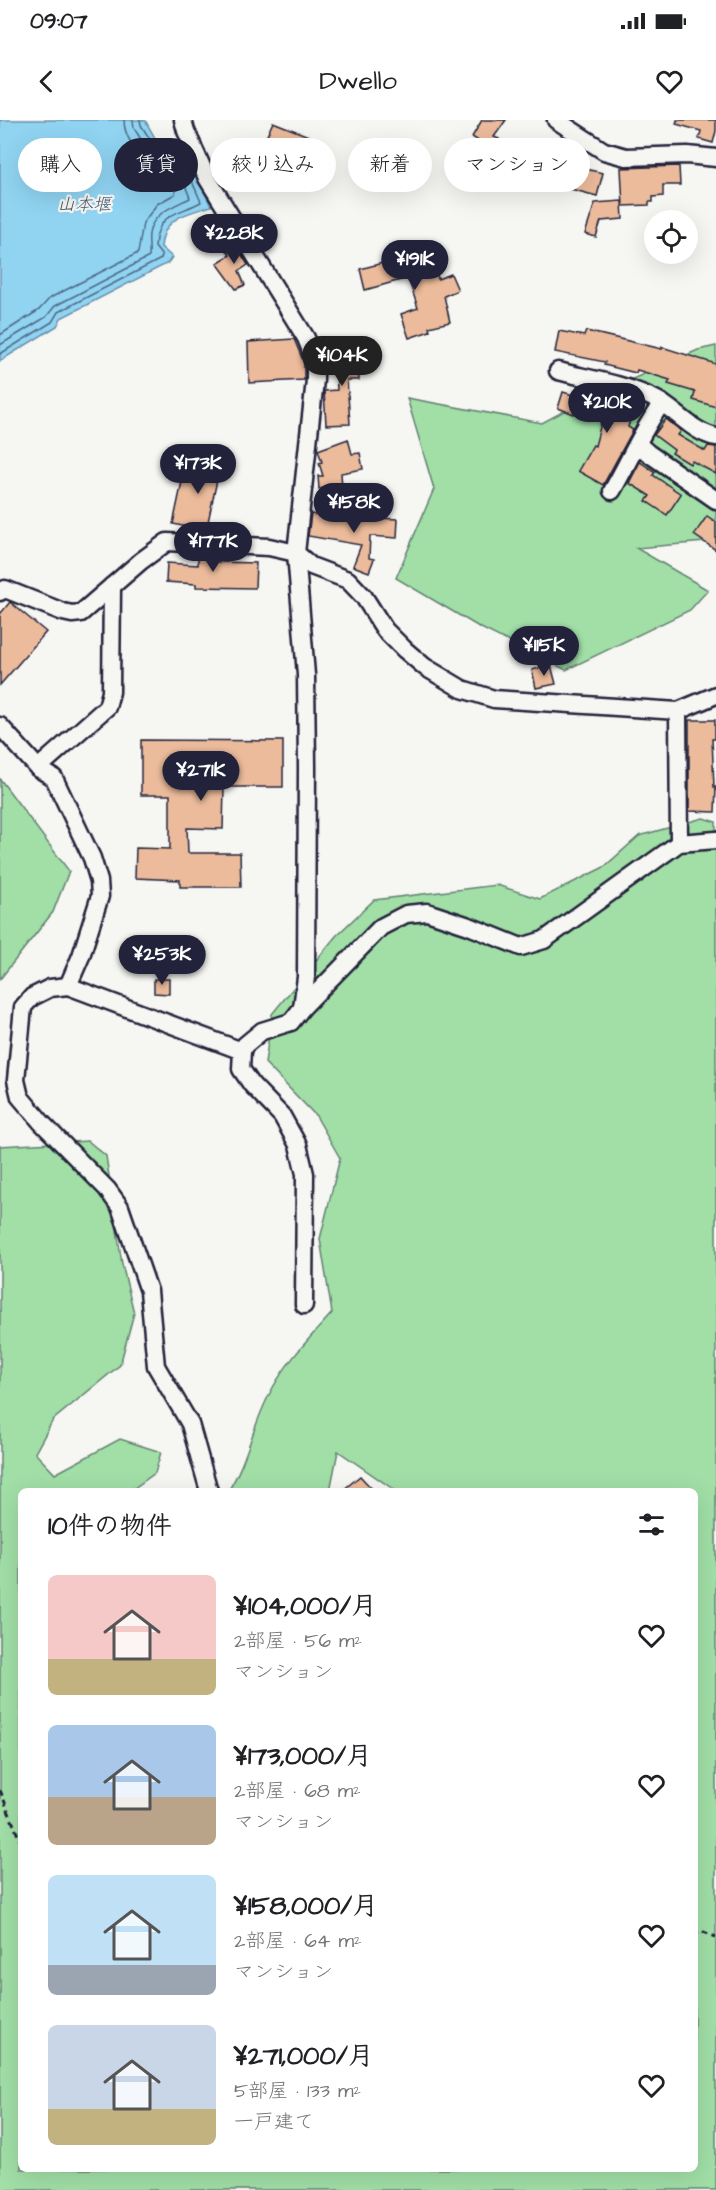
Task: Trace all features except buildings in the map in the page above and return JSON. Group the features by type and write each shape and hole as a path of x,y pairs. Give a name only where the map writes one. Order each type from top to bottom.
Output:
{"street":[{"path":"183,120 207,178 306,338 315,361 315,380 296,553 306,675 306,977 302,1008"},
{"path":"556,120 604,151 626,157 687,155 716,158"},
{"path":"558,371 631,389 662,404 705,435 716,437"},
{"path":"612,491 647,424 662,404"},
{"path":"638,444 716,500"},
{"path":"0,592 6,589 72,614 81,613 167,542 269,547 296,553 311,566 348,580 364,597 385,630 405,650 425,667 462,689 494,699 678,711 716,695"},
{"path":"38,768 107,707 111,692 112,586"},
{"path":"678,711 679,843"},
{"path":"0,726 38,768 54,778 92,858 99,881 100,896 81,956 68,986"},
{"path":"304,1305 305,1174 298,1145 282,1116 252,1085 241,1069 242,1051 245,1045 262,1031 291,1022 381,927 406,914 427,912 521,947 544,940 679,843 716,840"},
{"path":"208,1488 190,1424 156,1366 146,1275 120,1207 107,1189 42,1123 20,1097 16,1080 23,1008 32,997 50,988 68,986 242,1051"}],"path":[{"path":"0,1790 18,1835"},
{"path":"698,1933 701,1931 716,1937"}],"green space":[{"path":"716,346 716,541 636,548 708,590 690,610 566,670 479,627 396,578 434,489 407,398 542,423 583,401 698,350"},
{"path":"0,779 69,871 53,912 0,979"},
{"path":"703,818 716,822 716,2190 0,2190 0,1146 88,1141 106,1156 122,1264 134,1313 120,1365 53,1420 35,1453 55,1474 120,1439 161,1452 155,1473 134,1488 18,1488 18,2172 698,2172 698,1488 392,1488 338,1451 331,1488 230,1488 274,1385 297,1353 332,1313 320,1239 340,1158 316,1116 265,1063 272,1014 336,936 374,900 497,885 540,899 604,867 639,836"}],"water":[{"name":"山本堰","path":"0,120 145,120 155,138 114,138 114,192 198,192 198,179 211,206 177,218 166,229 161,247 172,257 168,263 61,318 57,326 0,361"}]}
